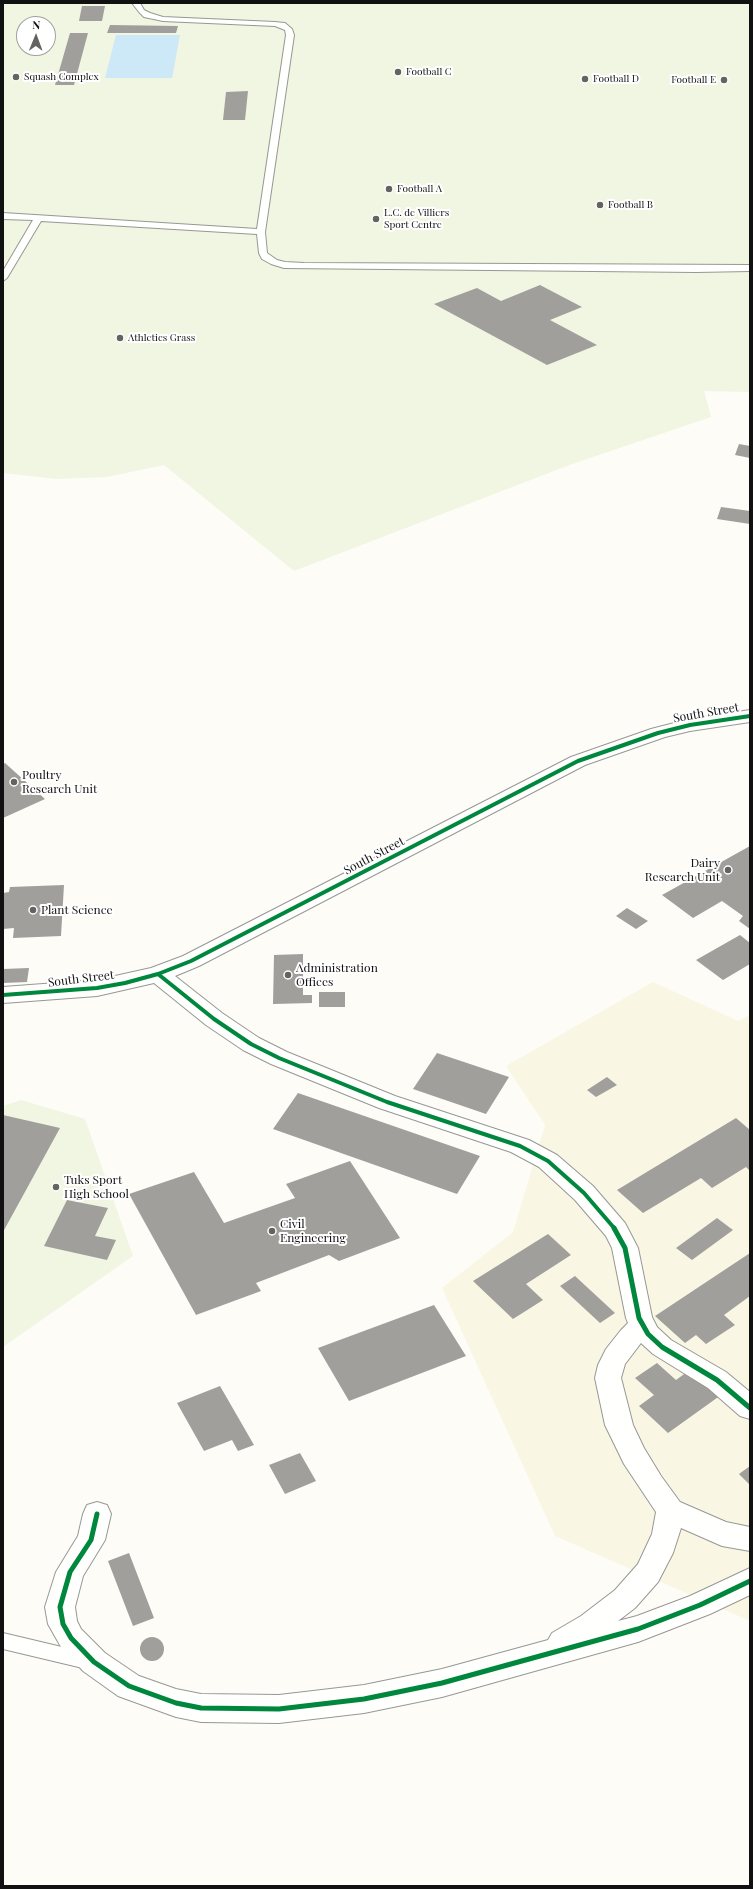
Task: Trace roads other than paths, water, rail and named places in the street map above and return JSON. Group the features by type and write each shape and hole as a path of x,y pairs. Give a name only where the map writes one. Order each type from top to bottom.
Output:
{"street":[{"name":"South Street","path":"3,995 97,988 125,983 158,974 191,961 351,879 456,822 578,761 651,735 690,725 750,716"},
{"path":"158,974 214,1019 251,1044 279,1058 387,1102 520,1146 548,1161 584,1193 616,1230 625,1248 630,1268 635,1302 643,1325 648,1334 662,1347 717,1380 750,1408"},
{"path":"643,1325 630,1338 615,1357 610,1365 608,1378 619,1425 628,1444 651,1484 670,1510 722,1534 750,1539"},
{"path":"538,1656 591,1625 629,1594 648,1573 659,1553 666,1534 670,1510"},
{"path":"97,1514 91,1540 70,1572 60,1607 63,1624 71,1638 94,1662 129,1686 176,1703 201,1708 279,1709 364,1698 442,1683 638,1630 700,1606 750,1581"}],"lane":[{"path":"136,3 141,11 147,15 163,19 263,23 282,25 288,29 290,35 261,232 263,253 265,257 284,265 688,269 750,268"},
{"path":"3,216 261,232"},
{"path":"3,278 38,219"},
{"path":"3,1641 94,1662"}],"water":[{"path":"116,35 180,35 172,78 105,78"}],"place":[{"name":"Football C","path":"398,72"},
{"name":"Squash Complex","path":"16,77"},
{"name":"Football D","path":"585,79"},
{"name":"Football E","path":"724,80"},
{"name":"Football A","path":"389,189"},
{"name":"Football B","path":"600,205"},
{"name":"L.C. de Villiers Sport Centre","path":"376,219"},
{"name":"Athletics Grass","path":"120,338"},
{"name":"Poultry Research Unit","path":"14,782"},
{"name":"Dairy Research Unit","path":"728,870"},
{"name":"Plant Science","path":"33,910"},
{"name":"Administration Offices","path":"288,975"},
{"name":"Tuks Sport High School","path":"56,1187"},
{"name":"Civil Engineering","path":"272,1231"}]}
